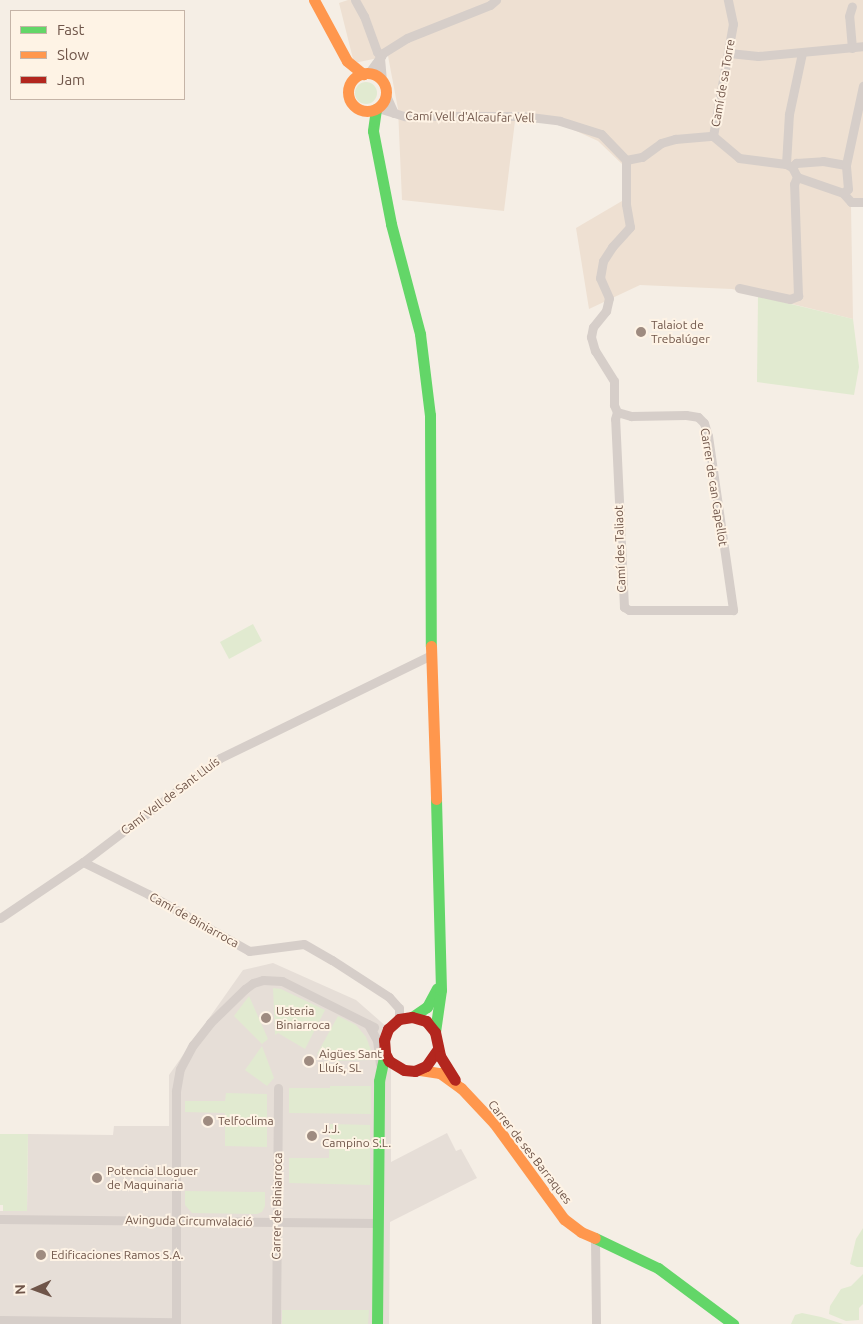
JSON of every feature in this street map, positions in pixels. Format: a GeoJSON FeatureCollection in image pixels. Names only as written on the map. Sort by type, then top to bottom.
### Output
{"type":"FeatureCollection","features":[{"type":"Feature","properties":{"kind":"main road"},"geometry":{"type":"LineString","coordinates":[[314,0],[347,61],[351,82],[349,97],[366,117],[373,131],[391,224],[420,334],[430,415],[431,655],[441,936],[441,979],[435,1032],[443,1062],[460,1088]]}},
{"type":"Feature","properties":{"kind":"main road"},"geometry":{"type":"LineString","coordinates":[[347,61],[365,74],[382,81],[385,94],[377,108],[373,131]]}},
{"type":"Feature","properties":{"kind":"main road"},"geometry":{"type":"LineString","coordinates":[[351,82],[365,74]]}},
{"type":"Feature","properties":{"kind":"main road"},"geometry":{"type":"LineString","coordinates":[[358,109],[367,111],[377,108]]}},
{"type":"Feature","properties":{"kind":"main road"},"geometry":{"type":"LineString","coordinates":[[377,1324],[379,1095],[380,1073],[385,1053],[386,1034],[400,1019],[412,1017],[427,1007],[441,979]]}},
{"type":"Feature","properties":{"kind":"main road"},"geometry":{"type":"LineString","coordinates":[[412,1017],[426,1021],[435,1032]]}},
{"type":"Feature","properties":{"kind":"main road"},"geometry":{"type":"LineString","coordinates":[[420,1070],[432,1062],[438,1049]]}},
{"type":"Feature","properties":{"kind":"main road"},"geometry":{"type":"LineString","coordinates":[[385,1053],[396,1067],[404,1070]]}},
{"type":"Feature","properties":{"kind":"main road"},"geometry":{"type":"LineString","coordinates":[[379,1095],[390,1073],[404,1070],[440,1073],[460,1088]]}},
{"type":"Feature","properties":{"kind":"main road","name":"Carrer de ses Barraques"},"geometry":{"type":"LineString","coordinates":[[460,1088],[494,1123],[564,1219],[581,1232],[648,1262],[733,1324]]}},
{"type":"Feature","properties":{"kind":"street"},"geometry":{"type":"LineString","coordinates":[[355,0],[364,16],[377,52],[381,56],[382,81]]}},
{"type":"Feature","properties":{"kind":"street"},"geometry":{"type":"LineString","coordinates":[[365,74],[381,56],[407,38],[490,5],[496,0]]}},
{"type":"Feature","properties":{"kind":"street","name":"Camí de sa Torre"},"geometry":{"type":"LineString","coordinates":[[713,136],[733,24],[728,0]]}},
{"type":"Feature","properties":{"kind":"street"},"geometry":{"type":"LineString","coordinates":[[852,6],[849,16],[852,48]]}},
{"type":"Feature","properties":{"kind":"street"},"geometry":{"type":"LineString","coordinates":[[729,53],[758,56],[863,47]]}},
{"type":"Feature","properties":{"kind":"street"},"geometry":{"type":"LineString","coordinates":[[802,53],[789,114],[789,166],[797,177],[843,193],[851,202],[863,202]]}},
{"type":"Feature","properties":{"kind":"street"},"geometry":{"type":"LineString","coordinates":[[843,193],[848,189],[846,165],[863,86]]}},
{"type":"Feature","properties":{"kind":"street"},"geometry":{"type":"LineString","coordinates":[[385,94],[396,114]]}},
{"type":"Feature","properties":{"kind":"street","name":"Camí Vell d'Alcaufar Vell"},"geometry":{"type":"LineString","coordinates":[[377,108],[396,114],[522,116],[560,121],[601,134],[626,160]]}},
{"type":"Feature","properties":{"kind":"street"},"geometry":{"type":"LineString","coordinates":[[618,412],[614,405],[614,381],[595,351],[591,337],[593,327],[606,311],[609,298],[600,278],[604,262],[612,247],[630,227],[626,204],[626,160],[642,157],[661,144],[675,139],[713,136],[739,158],[789,166],[796,163],[823,161],[846,165]]}},
{"type":"Feature","properties":{"kind":"street"},"geometry":{"type":"LineString","coordinates":[[739,288],[790,299],[798,296],[794,184],[797,177]]}},
{"type":"Feature","properties":{"kind":"street","name":"Camí des Taliaot"},"geometry":{"type":"LineString","coordinates":[[618,412],[615,419],[624,607],[629,610],[733,610]]}},
{"type":"Feature","properties":{"kind":"street","name":"Carrer de can Capellot"},"geometry":{"type":"LineString","coordinates":[[618,412],[631,416],[686,415],[698,417],[704,423],[733,610]]}},
{"type":"Feature","properties":{"kind":"street","name":"Camí Vell de Sant Lluís"},"geometry":{"type":"LineString","coordinates":[[0,918],[83,862],[220,758],[431,655]]}},
{"type":"Feature","properties":{"kind":"street","name":"Camí de Biniarroca"},"geometry":{"type":"LineString","coordinates":[[83,862],[148,894],[249,951],[304,944],[390,997],[399,1008],[400,1019]]}},
{"type":"Feature","properties":{"kind":"street"},"geometry":{"type":"LineString","coordinates":[[0,1320],[176,1323],[176,1091],[180,1068],[193,1045],[210,1023],[253,983],[274,980],[304,991],[386,1034]]}},
{"type":"Feature","properties":{"kind":"street"},"geometry":{"type":"LineString","coordinates":[[371,1026],[377,1040],[380,1073]]}},
{"type":"Feature","properties":{"kind":"street","name":"Carrer de Biniarroca"},"geometry":{"type":"LineString","coordinates":[[276,1324],[278,1088]]}},
{"type":"Feature","properties":{"kind":"street","name":"Avinguda Circumvalació"},"geometry":{"type":"LineString","coordinates":[[0,1219],[377,1223]]}},
{"type":"Feature","properties":{"kind":"street"},"geometry":{"type":"LineString","coordinates":[[595,1239],[596,1324]]}},
{"type":"Feature","properties":{"kind":"shaded area"},"geometry":{"type":"Polygon","coordinates":[[[348,0],[863,0],[863,206],[851,206],[853,319],[732,289],[640,285],[589,309],[576,228],[622,201],[622,164],[598,141],[561,124],[515,121],[504,211],[402,200],[398,109],[388,56],[354,63],[339,3],[348,0]]]}},
{"type":"Feature","properties":{"kind":"shaded area"},"geometry":{"type":"Polygon","coordinates":[[[273,963],[356,1000],[388,1028],[391,1051],[391,1162],[447,1133],[456,1151],[461,1149],[477,1178],[390,1222],[389,1324],[0,1324],[0,1211],[27,1211],[28,1134],[113,1135],[114,1126],[169,1126],[169,1075],[243,970],[273,963]]]}},
{"type":"Feature","properties":{"kind":"green space"},"geometry":{"type":"Polygon","coordinates":[[[366,82],[374,85],[377,93],[374,101],[366,104],[358,101],[355,93],[358,85],[366,82]]]}},
{"type":"Feature","properties":{"kind":"green space"},"geometry":{"type":"Polygon","coordinates":[[[758,296],[853,319],[859,367],[854,395],[757,382],[758,296]]]}},
{"type":"Feature","properties":{"kind":"green space"},"geometry":{"type":"Polygon","coordinates":[[[253,624],[262,641],[229,659],[220,642],[253,624]]]}},
{"type":"Feature","properties":{"kind":"green space"},"geometry":{"type":"Polygon","coordinates":[[[273,988],[281,989],[325,1010],[305,1049],[278,1033],[275,1035],[273,988]]]}},
{"type":"Feature","properties":{"kind":"green space"},"geometry":{"type":"Polygon","coordinates":[[[249,996],[268,1039],[262,1044],[234,1016],[249,996]]]}},
{"type":"Feature","properties":{"kind":"green space"},"geometry":{"type":"Polygon","coordinates":[[[338,1016],[356,1025],[366,1037],[371,1050],[371,1060],[329,1061],[317,1054],[338,1016]]]}},
{"type":"Feature","properties":{"kind":"green space"},"geometry":{"type":"Polygon","coordinates":[[[262,1046],[274,1078],[267,1086],[245,1070],[262,1046]]]}},
{"type":"Feature","properties":{"kind":"green space"},"geometry":{"type":"Polygon","coordinates":[[[330,1086],[371,1086],[371,1114],[289,1113],[289,1088],[330,1088],[330,1086]]]}},
{"type":"Feature","properties":{"kind":"green space"},"geometry":{"type":"Polygon","coordinates":[[[226,1093],[267,1094],[267,1147],[225,1146],[225,1113],[185,1112],[185,1101],[225,1101],[226,1093]]]}},
{"type":"Feature","properties":{"kind":"green space"},"geometry":{"type":"Polygon","coordinates":[[[330,1124],[370,1125],[370,1185],[289,1183],[289,1158],[329,1158],[330,1124]]]}},
{"type":"Feature","properties":{"kind":"green space"},"geometry":{"type":"Polygon","coordinates":[[[0,1134],[28,1134],[27,1211],[3,1211],[3,1205],[0,1205],[0,1134]]]}},
{"type":"Feature","properties":{"kind":"green space"},"geometry":{"type":"Polygon","coordinates":[[[185,1191],[265,1192],[265,1206],[262,1212],[257,1214],[192,1213],[185,1205],[185,1191]]]}},
{"type":"Feature","properties":{"kind":"green space"},"geometry":{"type":"Polygon","coordinates":[[[863,1228],[863,1267],[857,1267],[850,1264],[856,1239],[863,1228]]]}},
{"type":"Feature","properties":{"kind":"green space"},"geometry":{"type":"Polygon","coordinates":[[[863,1274],[863,1304],[859,1308],[859,1320],[846,1321],[829,1314],[830,1306],[841,1289],[851,1286],[863,1274]]]}},
{"type":"Feature","properties":{"kind":"green space"},"geometry":{"type":"Polygon","coordinates":[[[282,1310],[369,1310],[368,1324],[282,1324],[282,1310]]]}},
{"type":"Feature","properties":{"kind":"green space"},"geometry":{"type":"Polygon","coordinates":[[[802,1313],[843,1324],[791,1324],[795,1315],[802,1313]]]}},
{"type":"Feature","properties":{"kind":"traffic: fast"},"geometry":{"type":"LineString","coordinates":[[376,109],[373,131],[391,224],[420,334],[430,415],[431,646]]}},
{"type":"Feature","properties":{"kind":"traffic: fast"},"geometry":{"type":"LineString","coordinates":[[435,1032],[441,990],[436,799]]}},
{"type":"Feature","properties":{"kind":"traffic: fast"},"geometry":{"type":"LineString","coordinates":[[412,1017],[427,1007],[437,988]]}},
{"type":"Feature","properties":{"kind":"traffic: fast"},"geometry":{"type":"LineString","coordinates":[[377,1324],[379,1081],[385,1053]]}},
{"type":"Feature","properties":{"kind":"traffic: fast"},"geometry":{"type":"LineString","coordinates":[[595,1238],[658,1268],[733,1324]]}},
{"type":"Feature","properties":{"kind":"traffic: slow"},"geometry":{"type":"LineString","coordinates":[[314,0],[347,61],[363,74]]}},
{"type":"Feature","properties":{"kind":"traffic: slow"},"geometry":{"type":"LineString","coordinates":[[367,73],[380,79],[386,92],[380,105],[367,111],[354,105],[348,92],[354,79],[367,73]]}},
{"type":"Feature","properties":{"kind":"traffic: slow"},"geometry":{"type":"LineString","coordinates":[[431,646],[436,799]]}},
{"type":"Feature","properties":{"kind":"traffic: slow"},"geometry":{"type":"LineString","coordinates":[[420,1070],[440,1073],[461,1088],[494,1123],[564,1219],[581,1232],[595,1238]]}},
{"type":"Feature","properties":{"kind":"traffic: jam"},"geometry":{"type":"LineString","coordinates":[[438,1049],[426,1066],[415,1071],[404,1070],[389,1061],[385,1053],[384,1040],[388,1029],[399,1019],[412,1017],[426,1021],[435,1032],[440,1056],[455,1080]]}},
{"type":"Feature","properties":{"kind":"place","name":"Talaiot de Trebalúger"},"geometry":{"type":"Point","coordinates":[641,332]}},
{"type":"Feature","properties":{"kind":"place","name":"Usteria Biniarroca"},"geometry":{"type":"Point","coordinates":[266,1018]}},
{"type":"Feature","properties":{"kind":"place","name":"Aigües Sant Lluís, SL"},"geometry":{"type":"Point","coordinates":[309,1061]}},
{"type":"Feature","properties":{"kind":"place","name":"Telfoclima"},"geometry":{"type":"Point","coordinates":[208,1121]}},
{"type":"Feature","properties":{"kind":"place","name":"J.J. Campino S.L."},"geometry":{"type":"Point","coordinates":[312,1136]}},
{"type":"Feature","properties":{"kind":"place","name":"Potencia Lloguer de Maquinaria"},"geometry":{"type":"Point","coordinates":[97,1178]}},
{"type":"Feature","properties":{"kind":"place","name":"Edificaciones Ramos S.A."},"geometry":{"type":"Point","coordinates":[41,1255]}}]}
